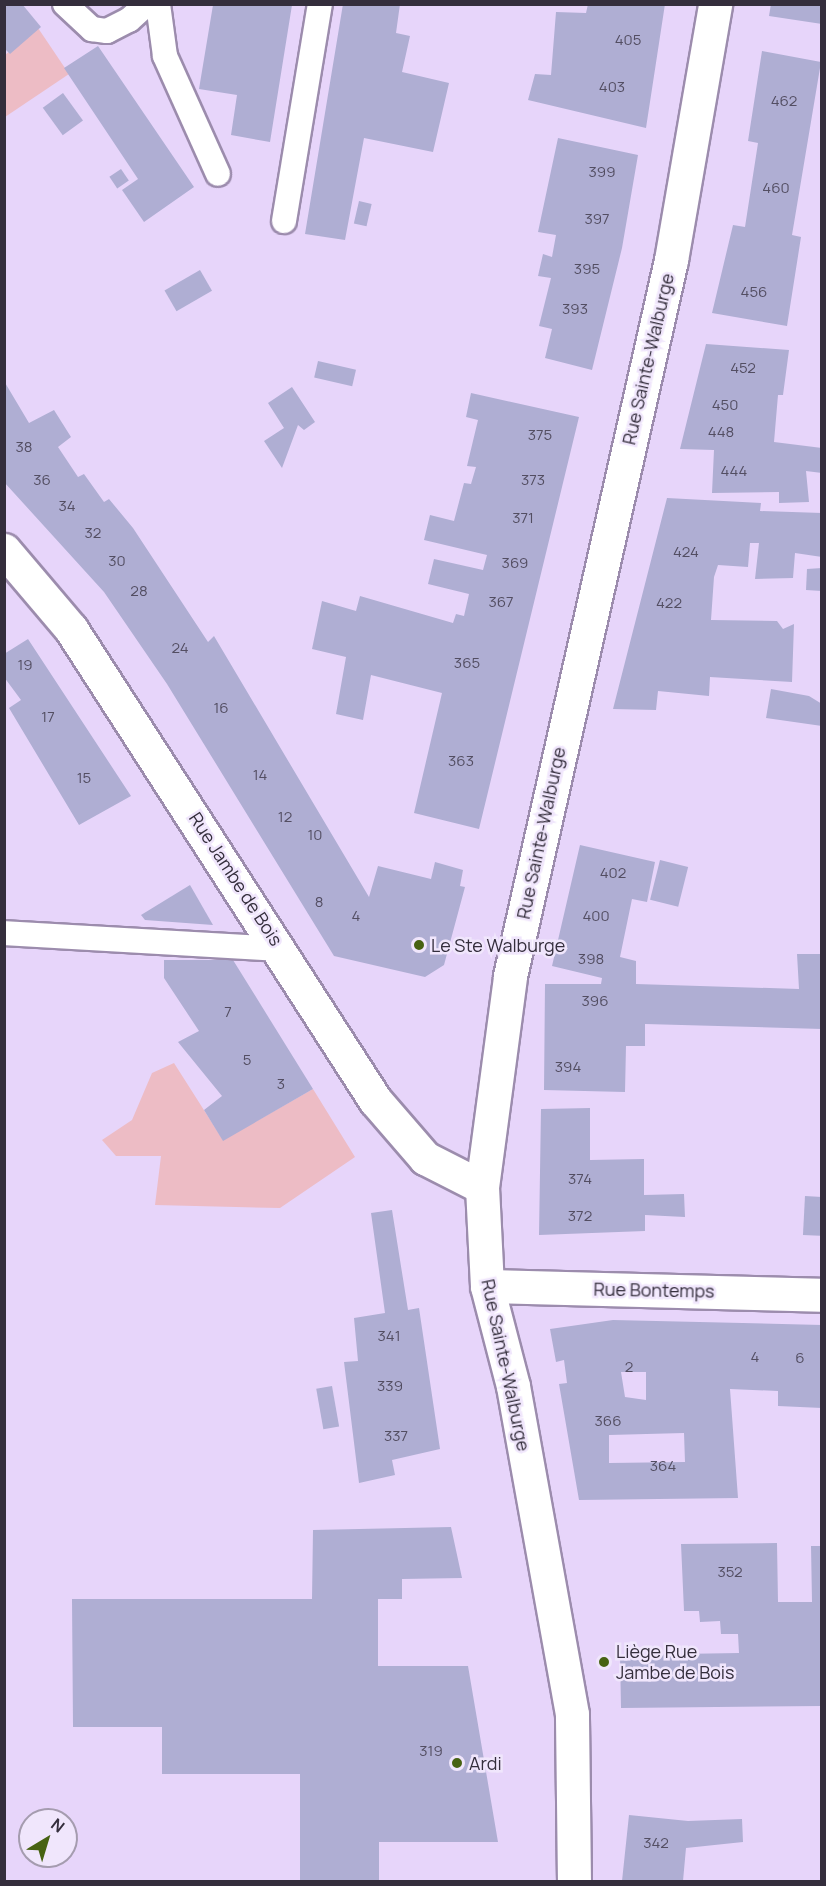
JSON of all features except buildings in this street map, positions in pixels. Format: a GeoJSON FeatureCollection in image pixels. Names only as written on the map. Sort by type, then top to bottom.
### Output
{"type":"FeatureCollection","features":[{"type":"Feature","properties":{"kind":"main road","name":"Rue Sainte-Walburge"},"geometry":{"type":"LineString","coordinates":[[574,1881],[572,1714],[513,1386],[487,1286],[482,1187],[510,976],[671,260],[715,4]]}},
{"type":"Feature","properties":{"kind":"main road","name":"Rue Jambe de Bois"},"geometry":{"type":"LineString","coordinates":[[4,550],[71,629],[282,949],[375,1100],[425,1158],[482,1187]]}},
{"type":"Feature","properties":{"kind":"main road","name":"Rue Bontemps"},"geometry":{"type":"LineString","coordinates":[[487,1286],[822,1295]]}},
{"type":"Feature","properties":{"kind":"lane"},"geometry":{"type":"LineString","coordinates":[[65,4],[92,29],[107,30],[129,20],[147,4]]}},
{"type":"Feature","properties":{"kind":"lane"},"geometry":{"type":"LineString","coordinates":[[158,4],[165,56],[218,174]]}},
{"type":"Feature","properties":{"kind":"lane"},"geometry":{"type":"LineString","coordinates":[[284,221],[320,4]]}},
{"type":"Feature","properties":{"kind":"lane"},"geometry":{"type":"LineString","coordinates":[[4,933],[282,949]]}},
{"type":"Feature","properties":{"kind":"shaded area"},"geometry":{"type":"Polygon","coordinates":[[[38,28],[69,74],[5,117],[5,55],[38,28]]]}},
{"type":"Feature","properties":{"kind":"shaded area"},"geometry":{"type":"Polygon","coordinates":[[[174,1063],[223,1140],[313,1089],[355,1157],[280,1208],[155,1205],[161,1156],[116,1156],[102,1140],[132,1120],[152,1073],[174,1063]]]}},
{"type":"Feature","properties":{"kind":"place","name":"Le Ste Walburge"},"geometry":{"type":"Point","coordinates":[419,945]}},
{"type":"Feature","properties":{"kind":"place","name":"Liège Rue Jambe de Bois"},"geometry":{"type":"Point","coordinates":[604,1662]}},
{"type":"Feature","properties":{"kind":"place","name":"Ardi"},"geometry":{"type":"Point","coordinates":[457,1763]}}]}
